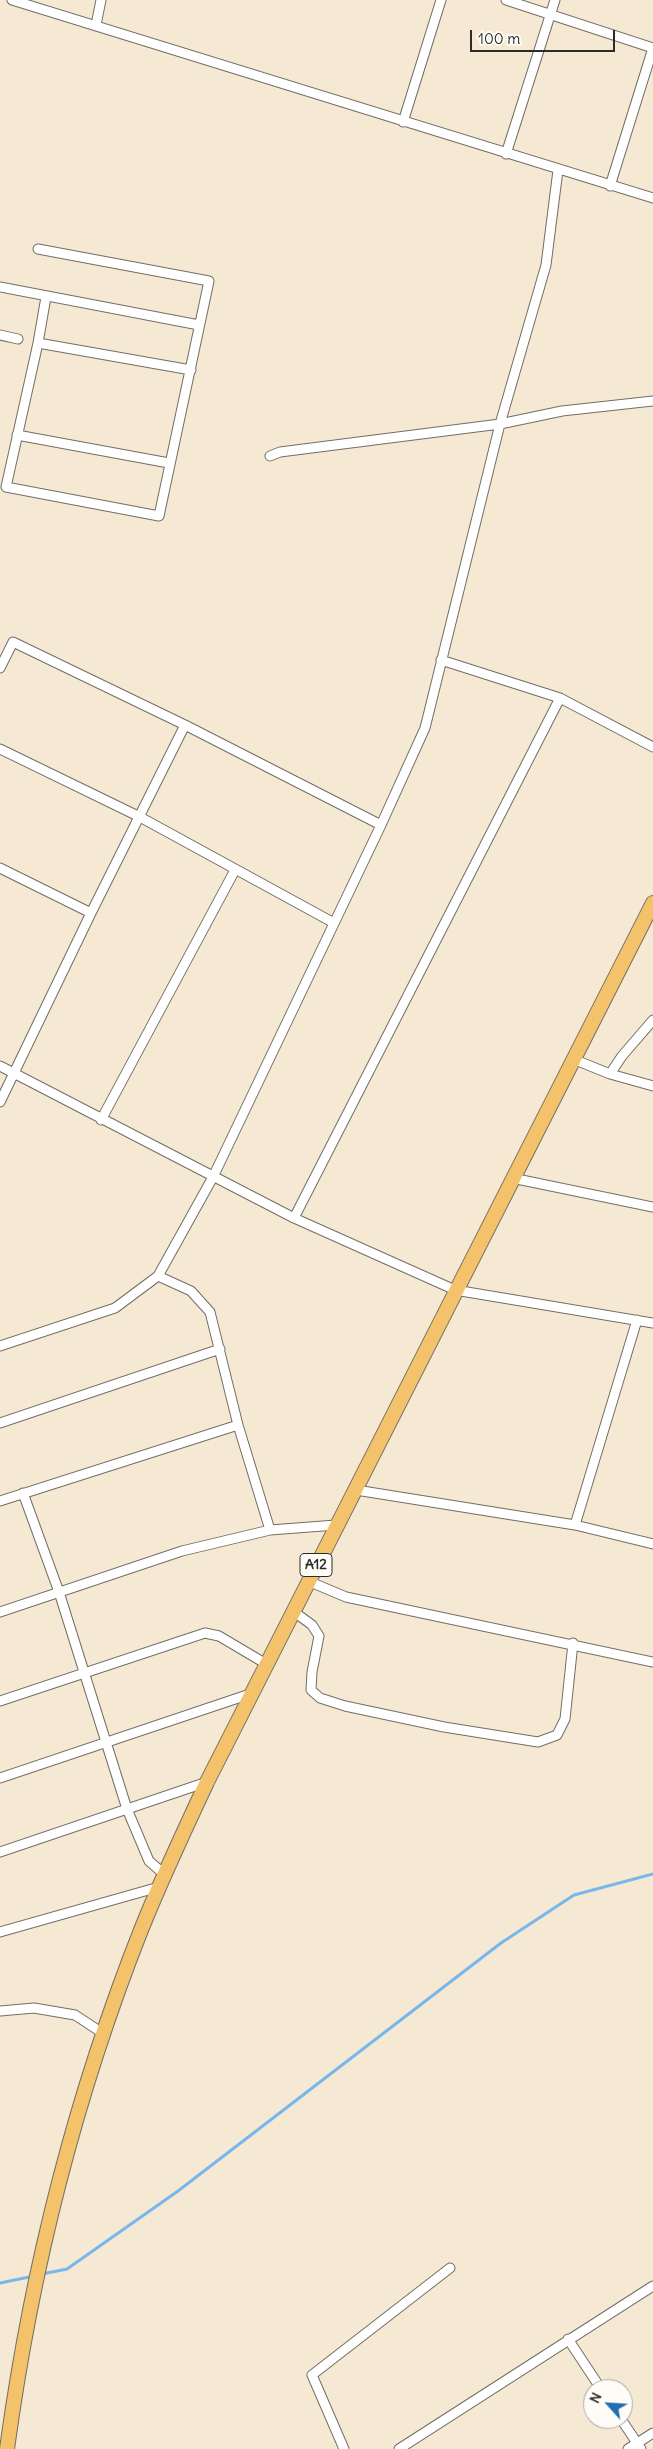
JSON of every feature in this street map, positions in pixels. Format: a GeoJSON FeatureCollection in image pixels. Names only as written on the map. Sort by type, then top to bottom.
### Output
{"type":"FeatureCollection","features":[{"type":"Feature","properties":{"kind":"main road","name":"A12"},"geometry":{"type":"LineString","coordinates":[[8,2449],[30,2307],[42,2252],[82,2104],[104,2034],[162,1881],[207,1782],[268,1664],[336,1525],[356,1490],[455,1290],[653,903]]}},
{"type":"Feature","properties":{"kind":"street"},"geometry":{"type":"LineString","coordinates":[[12,0],[653,198]]}},
{"type":"Feature","properties":{"kind":"street"},"geometry":{"type":"LineString","coordinates":[[96,25],[101,0]]}},
{"type":"Feature","properties":{"kind":"street"},"geometry":{"type":"LineString","coordinates":[[403,122],[441,0]]}},
{"type":"Feature","properties":{"kind":"street"},"geometry":{"type":"LineString","coordinates":[[506,0],[550,16],[653,48],[610,186]]}},
{"type":"Feature","properties":{"kind":"street"},"geometry":{"type":"LineString","coordinates":[[506,154],[555,0]]}},
{"type":"Feature","properties":{"kind":"street"},"geometry":{"type":"LineString","coordinates":[[0,1346],[115,1308],[158,1276],[213,1177],[381,825],[425,728],[500,424],[546,265],[558,170]]}},
{"type":"Feature","properties":{"kind":"street"},"geometry":{"type":"LineString","coordinates":[[38,249],[209,281],[159,516],[6,487],[38,343],[46,297]]}},
{"type":"Feature","properties":{"kind":"street"},"geometry":{"type":"LineString","coordinates":[[0,288],[199,325]]}},
{"type":"Feature","properties":{"kind":"street"},"geometry":{"type":"LineString","coordinates":[[0,335],[18,339]]}},
{"type":"Feature","properties":{"kind":"street"},"geometry":{"type":"LineString","coordinates":[[38,343],[190,370]]}},
{"type":"Feature","properties":{"kind":"street"},"geometry":{"type":"LineString","coordinates":[[270,456],[280,452],[500,424],[562,411],[653,401]]}},
{"type":"Feature","properties":{"kind":"street"},"geometry":{"type":"LineString","coordinates":[[17,435],[169,463]]}},
{"type":"Feature","properties":{"kind":"street"},"geometry":{"type":"LineString","coordinates":[[0,668],[14,642],[185,725],[381,825]]}},
{"type":"Feature","properties":{"kind":"street"},"geometry":{"type":"LineString","coordinates":[[441,660],[560,698],[653,747]]}},
{"type":"Feature","properties":{"kind":"street"},"geometry":{"type":"LineString","coordinates":[[294,1218],[560,698]]}},
{"type":"Feature","properties":{"kind":"street"},"geometry":{"type":"LineString","coordinates":[[0,1102],[91,913],[185,725]]}},
{"type":"Feature","properties":{"kind":"street"},"geometry":{"type":"LineString","coordinates":[[0,749],[140,817],[334,922]]}},
{"type":"Feature","properties":{"kind":"street"},"geometry":{"type":"LineString","coordinates":[[0,868],[91,913]]}},
{"type":"Feature","properties":{"kind":"street"},"geometry":{"type":"LineString","coordinates":[[102,1120],[235,870]]}},
{"type":"Feature","properties":{"kind":"street"},"geometry":{"type":"LineString","coordinates":[[610,1074],[622,1056],[653,1020]]}},
{"type":"Feature","properties":{"kind":"street"},"geometry":{"type":"LineString","coordinates":[[573,1059],[610,1074],[653,1086]]}},
{"type":"Feature","properties":{"kind":"street"},"geometry":{"type":"LineString","coordinates":[[0,1066],[294,1218],[455,1290],[653,1323]]}},
{"type":"Feature","properties":{"kind":"street"},"geometry":{"type":"LineString","coordinates":[[512,1178],[653,1207]]}},
{"type":"Feature","properties":{"kind":"street"},"geometry":{"type":"LineString","coordinates":[[158,1276],[191,1291],[210,1312],[238,1424],[270,1530]]}},
{"type":"Feature","properties":{"kind":"street"},"geometry":{"type":"LineString","coordinates":[[575,1525],[637,1320]]}},
{"type":"Feature","properties":{"kind":"street"},"geometry":{"type":"LineString","coordinates":[[0,1423],[220,1349]]}},
{"type":"Feature","properties":{"kind":"street"},"geometry":{"type":"LineString","coordinates":[[0,1501],[238,1424]]}},
{"type":"Feature","properties":{"kind":"street"},"geometry":{"type":"LineString","coordinates":[[356,1490],[575,1525],[653,1544]]}},
{"type":"Feature","properties":{"kind":"street"},"geometry":{"type":"LineString","coordinates":[[0,1932],[162,1881],[148,1861],[127,1809],[108,1742],[59,1592],[23,1493]]}},
{"type":"Feature","properties":{"kind":"street"},"geometry":{"type":"LineString","coordinates":[[0,1612],[182,1551],[270,1530],[336,1525]]}},
{"type":"Feature","properties":{"kind":"street"},"geometry":{"type":"LineString","coordinates":[[308,1581],[346,1597],[573,1643],[653,1662]]}},
{"type":"Feature","properties":{"kind":"street"},"geometry":{"type":"LineString","coordinates":[[294,1611],[312,1625],[320,1636],[312,1672],[311,1690],[320,1698],[345,1706],[435,1725],[538,1742],[557,1735],[565,1719],[573,1643]]}},
{"type":"Feature","properties":{"kind":"street"},"geometry":{"type":"LineString","coordinates":[[0,1701],[205,1633],[219,1636],[268,1664]]}},
{"type":"Feature","properties":{"kind":"street"},"geometry":{"type":"LineString","coordinates":[[0,1778],[253,1693]]}},
{"type":"Feature","properties":{"kind":"street"},"geometry":{"type":"LineString","coordinates":[[0,1852],[207,1782]]}},
{"type":"Feature","properties":{"kind":"street"},"geometry":{"type":"LineString","coordinates":[[0,2011],[34,2008],[75,2015],[104,2034]]}},
{"type":"Feature","properties":{"kind":"street"},"geometry":{"type":"LineString","coordinates":[[344,2449],[312,2375],[450,2268]]}},
{"type":"Feature","properties":{"kind":"street"},"geometry":{"type":"LineString","coordinates":[[399,2449],[653,2286]]}},
{"type":"Feature","properties":{"kind":"street"},"geometry":{"type":"LineString","coordinates":[[568,2339],[594,2379]]}},
{"type":"Feature","properties":{"kind":"street"},"geometry":{"type":"LineString","coordinates":[[628,2429],[639,2446]]}},
{"type":"Feature","properties":{"kind":"street"},"geometry":{"type":"LineString","coordinates":[[628,2449],[639,2446],[653,2433]]}},
{"type":"Feature","properties":{"kind":"waterway"},"geometry":{"type":"LineString","coordinates":[[42,2274],[67,2269],[178,2191],[501,1943],[574,1895],[653,1874]]}},
{"type":"Feature","properties":{"kind":"waterway"},"geometry":{"type":"LineString","coordinates":[[0,2283],[34,2276]]}}]}
